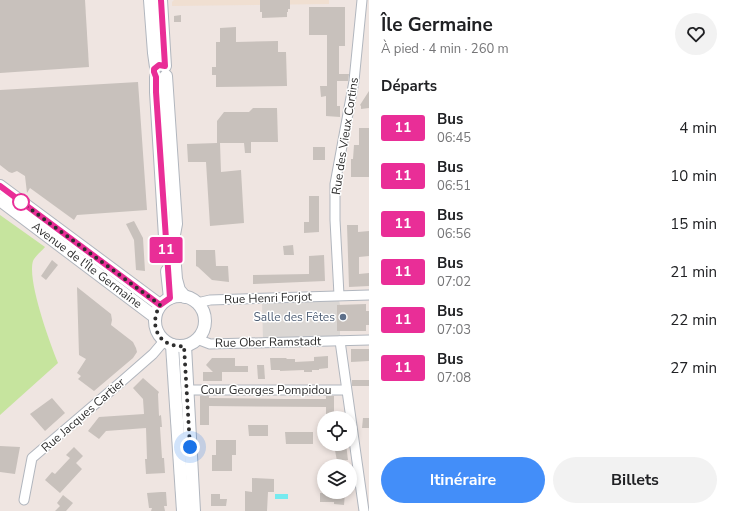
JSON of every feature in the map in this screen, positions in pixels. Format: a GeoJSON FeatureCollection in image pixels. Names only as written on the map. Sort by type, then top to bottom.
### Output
{"type":"FeatureCollection","features":[{"type":"Feature","properties":{"kind":"street"},"geometry":{"type":"LineString","coordinates":[[150,0],[154,53],[161,71],[156,92],[165,302]]}},
{"type":"Feature","properties":{"kind":"street"},"geometry":{"type":"LineString","coordinates":[[162,0],[161,71],[176,224],[173,240],[176,279],[179,290],[185,297]]}},
{"type":"Feature","properties":{"kind":"street","name":"Rue des Vieux Cortins"},"geometry":{"type":"LineString","coordinates":[[339,296],[335,220],[335,184],[354,80],[362,0]]}},
{"type":"Feature","properties":{"kind":"street","name":"Avenue de l'Île Germaine"},"geometry":{"type":"LineString","coordinates":[[0,186],[165,302]]}},
{"type":"Feature","properties":{"kind":"street","name":"Avenue de l'Île Germaine"},"geometry":{"type":"LineString","coordinates":[[0,200],[155,317]]}},
{"type":"Feature","properties":{"kind":"street","name":"Rue Henri Forjot"},"geometry":{"type":"LineString","coordinates":[[197,303],[210,300],[369,295]]}},
{"type":"Feature","properties":{"kind":"street"},"geometry":{"type":"LineString","coordinates":[[174,344],[197,340],[202,333],[204,325],[202,310],[197,303],[185,297],[178,296],[165,302],[155,317],[156,330],[174,344],[186,390],[194,511]]}},
{"type":"Feature","properties":{"kind":"street","name":"Rue Ober Ramstadt"},"geometry":{"type":"LineString","coordinates":[[197,340],[210,344],[369,340]]}},
{"type":"Feature","properties":{"kind":"street"},"geometry":{"type":"LineString","coordinates":[[340,341],[364,511]]}},
{"type":"Feature","properties":{"kind":"street"},"geometry":{"type":"LineString","coordinates":[[174,344],[183,511]]}},
{"type":"Feature","properties":{"kind":"street","name":"Rue Jacques Cartier"},"geometry":{"type":"LineString","coordinates":[[24,500],[32,458],[153,354],[174,344]]}},
{"type":"Feature","properties":{"kind":"street","name":"Cour Georges Pompidou"},"geometry":{"type":"LineString","coordinates":[[186,390],[346,390]]}},
{"type":"Feature","properties":{"kind":"shaded area"},"geometry":{"type":"Polygon","coordinates":[[[174,0],[329,0],[329,4],[172,6],[172,2],[174,0]]]}},
{"type":"Feature","properties":{"kind":"shaded area"},"geometry":{"type":"Polygon","coordinates":[[[339,300],[340,305],[337,305],[337,331],[340,331],[340,337],[263,340],[262,302],[339,300]]]}},
{"type":"Feature","properties":{"kind":"green space"},"geometry":{"type":"Polygon","coordinates":[[[0,215],[45,247],[33,261],[33,283],[40,312],[58,363],[0,415],[0,215]]]}},
{"type":"Feature","properties":{"kind":"water"},"geometry":{"type":"Polygon","coordinates":[[[275,494],[288,494],[288,499],[275,499],[275,494]]]}},
{"type":"Feature","properties":{"kind":"building"},"geometry":{"type":"Polygon","coordinates":[[[0,0],[85,0],[89,67],[0,73],[0,0]]]}},
{"type":"Feature","properties":{"kind":"building"},"geometry":{"type":"Polygon","coordinates":[[[260,0],[290,0],[290,9],[288,9],[287,17],[262,18],[262,12],[260,12],[260,0]]]}},
{"type":"Feature","properties":{"kind":"building"},"geometry":{"type":"Polygon","coordinates":[[[309,7],[345,7],[345,46],[339,46],[339,74],[349,74],[348,81],[337,81],[337,106],[340,106],[340,117],[326,116],[326,96],[321,97],[320,86],[327,86],[327,35],[309,35],[309,7]]]}},
{"type":"Feature","properties":{"kind":"building"},"geometry":{"type":"Polygon","coordinates":[[[181,15],[181,22],[174,22],[174,16],[181,15]]]}},
{"type":"Feature","properties":{"kind":"building"},"geometry":{"type":"Polygon","coordinates":[[[236,27],[236,42],[278,41],[278,52],[286,52],[287,86],[216,87],[216,75],[212,75],[212,67],[216,67],[216,42],[220,42],[220,28],[236,27]]]}},
{"type":"Feature","properties":{"kind":"building"},"geometry":{"type":"Polygon","coordinates":[[[138,82],[147,210],[77,215],[74,220],[30,188],[27,193],[25,176],[17,171],[12,173],[9,172],[0,165],[0,90],[138,82]]]}},
{"type":"Feature","properties":{"kind":"building"},"geometry":{"type":"Polygon","coordinates":[[[369,91],[369,108],[361,109],[360,105],[369,91]]]}},
{"type":"Feature","properties":{"kind":"building"},"geometry":{"type":"Polygon","coordinates":[[[253,108],[277,108],[278,142],[251,142],[251,153],[245,153],[244,143],[220,143],[221,172],[241,170],[244,223],[210,226],[206,162],[188,162],[187,144],[217,143],[217,121],[224,112],[249,112],[253,108]]]}},
{"type":"Feature","properties":{"kind":"building"},"geometry":{"type":"Polygon","coordinates":[[[359,128],[369,128],[369,177],[351,177],[351,159],[353,159],[354,145],[359,145],[359,128]]]}},
{"type":"Feature","properties":{"kind":"building"},"geometry":{"type":"Polygon","coordinates":[[[313,147],[325,147],[325,160],[313,160],[313,147]]]}},
{"type":"Feature","properties":{"kind":"building"},"geometry":{"type":"Polygon","coordinates":[[[309,196],[319,196],[319,232],[304,233],[304,222],[309,222],[309,196]]]}},
{"type":"Feature","properties":{"kind":"building"},"geometry":{"type":"Polygon","coordinates":[[[134,221],[143,238],[145,271],[136,270],[134,240],[126,224],[134,221]]]}},
{"type":"Feature","properties":{"kind":"building"},"geometry":{"type":"Polygon","coordinates":[[[347,225],[358,225],[358,232],[369,231],[369,256],[359,257],[359,274],[369,273],[369,286],[349,287],[347,225]]]}},
{"type":"Feature","properties":{"kind":"building"},"geometry":{"type":"Polygon","coordinates":[[[293,245],[294,255],[284,255],[283,246],[293,245]]]}},
{"type":"Feature","properties":{"kind":"building"},"geometry":{"type":"Polygon","coordinates":[[[196,250],[215,250],[216,266],[228,266],[229,282],[212,280],[196,266],[196,250]]]}},
{"type":"Feature","properties":{"kind":"building"},"geometry":{"type":"Polygon","coordinates":[[[324,255],[325,281],[253,284],[253,275],[309,274],[309,256],[324,255]]]}},
{"type":"Feature","properties":{"kind":"building"},"geometry":{"type":"Polygon","coordinates":[[[52,260],[58,265],[46,280],[41,276],[52,260]]]}},
{"type":"Feature","properties":{"kind":"building"},"geometry":{"type":"Polygon","coordinates":[[[77,287],[111,314],[111,325],[133,342],[137,352],[133,358],[94,391],[78,379],[81,376],[77,373],[86,359],[79,355],[77,287]]]}},
{"type":"Feature","properties":{"kind":"building"},"geometry":{"type":"Polygon","coordinates":[[[366,304],[366,311],[369,311],[369,325],[366,325],[366,331],[337,331],[337,305],[366,304]]]}},
{"type":"Feature","properties":{"kind":"building"},"geometry":{"type":"Polygon","coordinates":[[[351,349],[369,349],[369,361],[351,362],[351,349]]]}},
{"type":"Feature","properties":{"kind":"building"},"geometry":{"type":"Polygon","coordinates":[[[328,356],[328,368],[312,370],[312,372],[304,372],[304,370],[271,370],[270,358],[295,359],[295,362],[314,361],[314,357],[328,356]]]}},
{"type":"Feature","properties":{"kind":"building"},"geometry":{"type":"Polygon","coordinates":[[[212,358],[235,358],[235,366],[248,366],[248,372],[222,372],[222,381],[203,381],[203,372],[213,372],[206,365],[212,358]]]}},
{"type":"Feature","properties":{"kind":"building"},"geometry":{"type":"Polygon","coordinates":[[[257,365],[264,365],[265,379],[258,379],[257,365]]]}},
{"type":"Feature","properties":{"kind":"building"},"geometry":{"type":"Polygon","coordinates":[[[143,378],[159,392],[159,416],[161,415],[162,427],[160,427],[162,458],[164,458],[165,473],[146,474],[146,428],[106,431],[99,439],[88,431],[99,417],[144,414],[143,399],[133,388],[143,378]]]}},
{"type":"Feature","properties":{"kind":"building"},"geometry":{"type":"Polygon","coordinates":[[[352,380],[369,380],[369,386],[352,386],[352,380]]]}},
{"type":"Feature","properties":{"kind":"building"},"geometry":{"type":"Polygon","coordinates":[[[200,396],[209,396],[209,398],[326,399],[326,396],[334,396],[334,411],[326,411],[326,407],[209,406],[209,425],[200,425],[200,396]]]}},
{"type":"Feature","properties":{"kind":"building"},"geometry":{"type":"Polygon","coordinates":[[[52,398],[65,413],[45,431],[30,414],[52,398]]]}},
{"type":"Feature","properties":{"kind":"building"},"geometry":{"type":"Polygon","coordinates":[[[363,418],[369,418],[369,428],[362,428],[363,418]]]}},
{"type":"Feature","properties":{"kind":"building"},"geometry":{"type":"Polygon","coordinates":[[[248,425],[268,425],[268,436],[249,436],[248,425]]]}},
{"type":"Feature","properties":{"kind":"building"},"geometry":{"type":"Polygon","coordinates":[[[285,432],[313,432],[313,444],[286,444],[285,432]]]}},
{"type":"Feature","properties":{"kind":"building"},"geometry":{"type":"Polygon","coordinates":[[[216,440],[236,440],[236,455],[232,455],[232,471],[212,471],[212,455],[216,455],[216,440]]]}},
{"type":"Feature","properties":{"kind":"building"},"geometry":{"type":"Polygon","coordinates":[[[0,446],[20,447],[15,474],[0,472],[0,446]]]}},
{"type":"Feature","properties":{"kind":"building"},"geometry":{"type":"Polygon","coordinates":[[[74,447],[83,456],[76,463],[82,469],[60,493],[45,480],[52,472],[55,474],[70,458],[66,455],[74,447]]]}},
{"type":"Feature","properties":{"kind":"building"},"geometry":{"type":"Polygon","coordinates":[[[335,451],[347,451],[348,459],[337,459],[335,451]]]}},
{"type":"Feature","properties":{"kind":"building"},"geometry":{"type":"Polygon","coordinates":[[[252,478],[274,479],[274,492],[268,492],[267,511],[245,511],[245,491],[252,492],[252,478]]]}},
{"type":"Feature","properties":{"kind":"building"},"geometry":{"type":"Polygon","coordinates":[[[166,492],[167,506],[164,506],[165,511],[151,511],[152,508],[149,508],[147,493],[166,492]]]}},
{"type":"Feature","properties":{"kind":"building"},"geometry":{"type":"Polygon","coordinates":[[[211,494],[220,494],[220,499],[227,499],[226,506],[211,506],[211,494]]]}},
{"type":"Feature","properties":{"kind":"building"},"geometry":{"type":"Polygon","coordinates":[[[63,495],[73,503],[66,511],[55,511],[60,506],[57,503],[63,495]]]}},
{"type":"Feature","properties":{"kind":"building"},"geometry":{"type":"Polygon","coordinates":[[[320,499],[344,499],[344,505],[334,504],[334,502],[320,502],[320,499]]]}},
{"type":"Feature","properties":{"kind":"bus line","name":"11"},"geometry":{"type":"LineString","coordinates":[[0,186],[160,305],[170,298],[166,261],[156,77],[154,72],[156,66],[165,66],[161,0]]}},
{"type":"Feature","properties":{"kind":"place","name":"Salle des Fêtes"},"geometry":{"type":"Point","coordinates":[343,317]}},
{"type":"Feature","properties":{"kind":"route"},"geometry":{"type":"LineString","coordinates":[[21,202],[160,305],[155,317],[156,330],[159,336],[168,344],[184,346],[190,447]]}}]}
